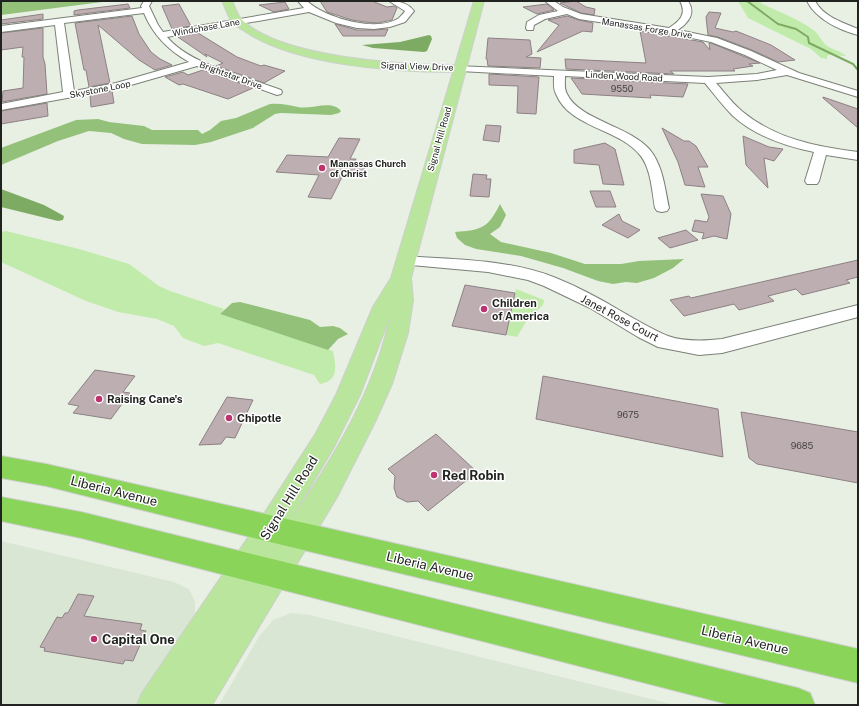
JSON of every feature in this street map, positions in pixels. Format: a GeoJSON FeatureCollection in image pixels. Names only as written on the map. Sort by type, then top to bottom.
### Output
{"type":"FeatureCollection","features":[{"type":"Feature","properties":{"kind":"highway","name":"Liberia Avenue"},"geometry":{"type":"LineString","coordinates":[[1,467],[46,475],[858,666]]}},
{"type":"Feature","properties":{"kind":"highway"},"geometry":{"type":"LineString","coordinates":[[1,509],[80,525],[798,705]]}},
{"type":"Feature","properties":{"kind":"main road","name":"Signal View Drive"},"geometry":{"type":"LineString","coordinates":[[227,1],[229,10],[244,18],[251,31],[300,51],[333,58],[406,67],[437,69],[460,68]]}},
{"type":"Feature","properties":{"kind":"main road","name":"Signal Hill Road"},"geometry":{"type":"LineString","coordinates":[[154,705],[259,570],[284,532],[346,456],[380,384],[393,346],[402,308],[404,269],[479,1]]}},
{"type":"Feature","properties":{"kind":"main road","name":"Signal Hill Road"},"geometry":{"type":"LineString","coordinates":[[192,705],[259,570]]}},
{"type":"Feature","properties":{"kind":"street"},"geometry":{"type":"LineString","coordinates":[[302,1],[310,9],[332,20],[347,24],[376,26],[398,22],[409,13],[405,6],[393,1]]}},
{"type":"Feature","properties":{"kind":"street","name":"Manassas Forge Drive"},"geometry":{"type":"LineString","coordinates":[[549,1],[555,7],[566,12],[596,20],[672,30],[714,40],[733,47],[786,72],[813,82],[858,94]]}},
{"type":"Feature","properties":{"kind":"street"},"geometry":{"type":"LineString","coordinates":[[672,30],[679,26],[688,16],[688,7],[684,1]]}},
{"type":"Feature","properties":{"kind":"street"},"geometry":{"type":"LineString","coordinates":[[811,1],[815,8],[822,14],[858,32]]}},
{"type":"Feature","properties":{"kind":"street"},"geometry":{"type":"LineString","coordinates":[[1,29],[147,6]]}},
{"type":"Feature","properties":{"kind":"street","name":"Brightstar Drive"},"geometry":{"type":"LineString","coordinates":[[147,6],[160,35],[174,48],[197,63],[277,92]]}},
{"type":"Feature","properties":{"kind":"street","name":"Windchase Lane"},"geometry":{"type":"LineString","coordinates":[[160,35],[244,18],[310,9]]}},
{"type":"Feature","properties":{"kind":"street"},"geometry":{"type":"LineString","coordinates":[[530,28],[530,24],[536,20],[566,12]]}},
{"type":"Feature","properties":{"kind":"street"},"geometry":{"type":"LineString","coordinates":[[59,21],[70,95]]}},
{"type":"Feature","properties":{"kind":"street","name":"Skystone Loop"},"geometry":{"type":"LineString","coordinates":[[1,107],[117,86],[197,63]]}},
{"type":"Feature","properties":{"kind":"street","name":"Linden Wood Road"},"geometry":{"type":"LineString","coordinates":[[460,68],[708,80],[757,77],[786,72]]}},
{"type":"Feature","properties":{"kind":"street"},"geometry":{"type":"LineString","coordinates":[[559,73],[561,92],[569,105],[581,115],[627,138],[645,152],[654,173],[662,208]]}},
{"type":"Feature","properties":{"kind":"street"},"geometry":{"type":"LineString","coordinates":[[708,80],[738,114],[748,121],[785,140],[821,150],[858,156]]}},
{"type":"Feature","properties":{"kind":"street"},"geometry":{"type":"LineString","coordinates":[[812,181],[821,150]]}},
{"type":"Feature","properties":{"kind":"street","name":"Janet Rose Court"},"geometry":{"type":"LineString","coordinates":[[404,269],[488,268],[532,276],[550,282],[596,304],[644,332],[665,342],[699,348],[722,346],[858,311]]}},
{"type":"Feature","properties":{"kind":"shaded area"},"geometry":{"type":"Polygon","coordinates":[[[1,1],[110,1],[1,15],[1,1]]]}},
{"type":"Feature","properties":{"kind":"shaded area"},"geometry":{"type":"Polygon","coordinates":[[[738,1],[761,1],[761,3],[806,25],[816,33],[826,45],[846,56],[829,55],[827,56],[827,59],[821,58],[811,49],[748,18],[738,1]]]}},
{"type":"Feature","properties":{"kind":"shaded area"},"geometry":{"type":"Polygon","coordinates":[[[429,35],[432,39],[427,51],[424,52],[373,48],[362,45],[400,42],[429,35]]]}},
{"type":"Feature","properties":{"kind":"shaded area"},"geometry":{"type":"Polygon","coordinates":[[[270,104],[281,104],[303,108],[327,105],[341,111],[331,115],[275,114],[253,128],[211,142],[195,145],[142,144],[124,139],[111,133],[89,131],[58,141],[1,165],[1,148],[76,120],[98,119],[109,122],[144,126],[152,130],[198,130],[202,134],[210,130],[221,121],[236,118],[270,104]]]}},
{"type":"Feature","properties":{"kind":"shaded area"},"geometry":{"type":"Polygon","coordinates":[[[1,189],[44,205],[64,216],[63,220],[58,221],[1,207],[1,189]]]}},
{"type":"Feature","properties":{"kind":"shaded area"},"geometry":{"type":"Polygon","coordinates":[[[500,204],[506,215],[500,227],[490,234],[501,242],[551,253],[585,264],[621,264],[639,261],[684,259],[673,268],[654,278],[637,283],[626,282],[613,284],[598,281],[563,268],[521,256],[476,249],[465,245],[457,238],[455,232],[478,229],[488,223],[500,204]]]}},
{"type":"Feature","properties":{"kind":"shaded area"},"geometry":{"type":"Polygon","coordinates":[[[6,231],[79,249],[129,264],[159,286],[224,309],[220,314],[333,351],[335,372],[330,380],[320,384],[314,375],[218,343],[204,346],[183,338],[174,326],[157,319],[118,312],[86,301],[1,262],[1,232],[6,231]]]}},
{"type":"Feature","properties":{"kind":"shaded area"},"geometry":{"type":"Polygon","coordinates":[[[516,289],[544,300],[543,305],[527,320],[517,337],[506,335],[516,289]]]}},
{"type":"Feature","properties":{"kind":"shaded area"},"geometry":{"type":"Polygon","coordinates":[[[240,302],[310,320],[320,327],[333,326],[340,328],[348,334],[338,339],[328,350],[220,314],[232,303],[240,302]]]}},
{"type":"Feature","properties":{"kind":"shaded area"},"geometry":{"type":"Polygon","coordinates":[[[1,541],[174,582],[189,589],[195,601],[195,617],[139,705],[1,705],[1,541]]]}},
{"type":"Feature","properties":{"kind":"shaded area"},"geometry":{"type":"Polygon","coordinates":[[[291,613],[310,615],[675,705],[219,705],[260,635],[273,620],[291,613]]]}},
{"type":"Feature","properties":{"kind":"building"},"geometry":{"type":"Polygon","coordinates":[[[320,1],[372,1],[387,7],[394,6],[397,8],[392,20],[378,23],[365,22],[352,20],[327,12],[320,1]]]}},
{"type":"Feature","properties":{"kind":"building"},"geometry":{"type":"Polygon","coordinates":[[[576,1],[586,7],[595,9],[594,15],[581,13],[560,3],[576,1]]]}},
{"type":"Feature","properties":{"kind":"building"},"geometry":{"type":"Polygon","coordinates":[[[285,2],[289,9],[274,12],[259,5],[285,2]]]}},
{"type":"Feature","properties":{"kind":"building"},"geometry":{"type":"Polygon","coordinates":[[[128,4],[130,8],[74,15],[74,11],[78,10],[128,4]]]}},
{"type":"Feature","properties":{"kind":"building"},"geometry":{"type":"Polygon","coordinates":[[[179,4],[191,26],[172,29],[162,6],[179,4]]]}},
{"type":"Feature","properties":{"kind":"building"},"geometry":{"type":"Polygon","coordinates":[[[547,4],[554,10],[537,14],[523,7],[547,4]]]}},
{"type":"Feature","properties":{"kind":"building"},"geometry":{"type":"Polygon","coordinates":[[[709,12],[721,13],[715,28],[733,32],[736,31],[771,45],[795,60],[778,62],[752,50],[718,37],[708,35],[706,17],[709,12]]]}},
{"type":"Feature","properties":{"kind":"building"},"geometry":{"type":"Polygon","coordinates":[[[43,14],[43,19],[1,24],[1,20],[43,14]]]}},
{"type":"Feature","properties":{"kind":"building"},"geometry":{"type":"Polygon","coordinates":[[[132,16],[139,34],[151,52],[160,59],[172,65],[155,70],[139,60],[98,25],[110,83],[89,87],[86,70],[84,70],[75,23],[132,16]]]}},
{"type":"Feature","properties":{"kind":"building"},"geometry":{"type":"Polygon","coordinates":[[[567,16],[593,23],[592,32],[583,31],[537,52],[559,25],[548,20],[567,16]]]}},
{"type":"Feature","properties":{"kind":"building"},"geometry":{"type":"Polygon","coordinates":[[[335,24],[357,30],[388,29],[385,36],[343,36],[335,24]]]}},
{"type":"Feature","properties":{"kind":"building"},"geometry":{"type":"Polygon","coordinates":[[[43,28],[43,57],[45,64],[47,94],[2,102],[3,91],[23,88],[24,57],[22,57],[23,47],[1,50],[1,33],[43,28]]]}},
{"type":"Feature","properties":{"kind":"building"},"geometry":{"type":"Polygon","coordinates":[[[640,31],[703,42],[710,50],[709,43],[711,43],[760,63],[749,64],[753,66],[733,69],[735,71],[670,71],[674,74],[566,69],[565,59],[646,63],[640,31]]]}},
{"type":"Feature","properties":{"kind":"building"},"geometry":{"type":"Polygon","coordinates":[[[198,33],[237,57],[261,66],[264,65],[285,71],[264,83],[216,66],[223,63],[205,54],[207,57],[178,37],[198,33]]]}},
{"type":"Feature","properties":{"kind":"building"},"geometry":{"type":"Polygon","coordinates":[[[488,38],[530,40],[532,54],[526,57],[541,58],[540,68],[488,66],[486,59],[488,38]]]}},
{"type":"Feature","properties":{"kind":"building"},"geometry":{"type":"Polygon","coordinates":[[[203,70],[253,88],[228,99],[183,84],[179,85],[165,77],[183,72],[188,75],[203,70]]]}},
{"type":"Feature","properties":{"kind":"building"},"geometry":{"type":"Polygon","coordinates":[[[489,74],[539,77],[536,114],[517,113],[518,86],[489,85],[489,74]]]}},
{"type":"Feature","properties":{"kind":"building"},"geometry":{"type":"Polygon","coordinates":[[[571,78],[688,84],[683,97],[650,95],[651,98],[582,94],[571,78]]]}},
{"type":"Feature","properties":{"kind":"building"},"geometry":{"type":"Polygon","coordinates":[[[112,91],[114,103],[91,107],[90,95],[112,91]]]}},
{"type":"Feature","properties":{"kind":"building"},"geometry":{"type":"Polygon","coordinates":[[[823,98],[858,109],[858,128],[823,98]]]}},
{"type":"Feature","properties":{"kind":"building"},"geometry":{"type":"Polygon","coordinates":[[[47,103],[48,116],[1,124],[1,111],[47,103]]]}},
{"type":"Feature","properties":{"kind":"building"},"geometry":{"type":"Polygon","coordinates":[[[486,125],[501,126],[499,142],[483,140],[486,125]]]}},
{"type":"Feature","properties":{"kind":"building"},"geometry":{"type":"Polygon","coordinates":[[[662,128],[696,146],[708,167],[698,167],[705,187],[685,185],[678,162],[662,128]]]}},
{"type":"Feature","properties":{"kind":"building"},"geometry":{"type":"Polygon","coordinates":[[[743,136],[769,147],[783,149],[774,161],[764,158],[768,188],[746,165],[743,136]]]}},
{"type":"Feature","properties":{"kind":"building","name":"Manassas Church of Christ"},"geometry":{"type":"Polygon","coordinates":[[[339,138],[360,139],[350,159],[356,159],[355,163],[367,163],[362,175],[350,174],[348,177],[342,177],[331,199],[308,197],[319,175],[276,172],[287,155],[328,157],[339,138]]]}},
{"type":"Feature","properties":{"kind":"building"},"geometry":{"type":"Polygon","coordinates":[[[605,143],[615,149],[624,185],[603,184],[599,165],[574,163],[574,150],[605,143]]]}},
{"type":"Feature","properties":{"kind":"building"},"geometry":{"type":"Polygon","coordinates":[[[473,174],[487,175],[486,179],[491,179],[489,197],[470,196],[473,174]]]}},
{"type":"Feature","properties":{"kind":"building"},"geometry":{"type":"Polygon","coordinates":[[[590,191],[610,191],[616,207],[596,207],[590,191]]]}},
{"type":"Feature","properties":{"kind":"building"},"geometry":{"type":"Polygon","coordinates":[[[701,194],[723,196],[731,214],[727,239],[714,236],[702,239],[704,233],[692,231],[695,220],[707,222],[709,217],[701,194]]]}},
{"type":"Feature","properties":{"kind":"building"},"geometry":{"type":"Polygon","coordinates":[[[619,214],[622,221],[640,230],[628,238],[602,225],[619,214]]]}},
{"type":"Feature","properties":{"kind":"building"},"geometry":{"type":"Polygon","coordinates":[[[686,230],[698,240],[670,248],[658,238],[686,230]]]}},
{"type":"Feature","properties":{"kind":"building"},"geometry":{"type":"Polygon","coordinates":[[[858,260],[858,277],[846,280],[850,283],[802,295],[796,289],[768,296],[774,301],[739,310],[734,304],[684,316],[670,300],[689,296],[691,298],[858,260]]]}},
{"type":"Feature","properties":{"kind":"building","name":"Children of America"},"geometry":{"type":"Polygon","coordinates":[[[465,285],[515,293],[506,335],[452,326],[465,285]]]}},
{"type":"Feature","properties":{"kind":"building","name":"Raising Cane's"},"geometry":{"type":"Polygon","coordinates":[[[95,370],[135,376],[123,392],[130,393],[111,419],[73,413],[79,406],[68,404],[95,370]]]}},
{"type":"Feature","properties":{"kind":"building"},"geometry":{"type":"Polygon","coordinates":[[[543,376],[718,409],[723,457],[536,419],[543,376]]]}},
{"type":"Feature","properties":{"kind":"building","name":"Chipotle"},"geometry":{"type":"Polygon","coordinates":[[[227,397],[253,400],[235,438],[226,437],[221,444],[199,445],[227,397]]]}},
{"type":"Feature","properties":{"kind":"building"},"geometry":{"type":"Polygon","coordinates":[[[741,412],[858,432],[858,483],[757,464],[749,458],[741,412]]]}},
{"type":"Feature","properties":{"kind":"building","name":"Red Robin"},"geometry":{"type":"Polygon","coordinates":[[[436,434],[477,472],[428,511],[418,501],[407,502],[397,497],[394,488],[395,476],[388,469],[436,434]]]}},
{"type":"Feature","properties":{"kind":"building","name":"Capital One"},"geometry":{"type":"Polygon","coordinates":[[[78,594],[94,596],[84,616],[142,624],[140,630],[146,631],[133,661],[125,660],[123,664],[44,651],[45,648],[40,647],[57,617],[62,618],[65,613],[68,613],[78,594]]]}},
{"type":"Feature","properties":{"kind":"waterway"},"geometry":{"type":"LineString","coordinates":[[747,1],[778,24],[796,29],[808,37],[809,43],[853,64],[858,70]]}},
{"type":"Feature","properties":{"kind":"place","name":"Manassas Church of Christ"},"geometry":{"type":"Point","coordinates":[322,168]}},
{"type":"Feature","properties":{"kind":"place","name":"Children of America"},"geometry":{"type":"Point","coordinates":[484,309]}},
{"type":"Feature","properties":{"kind":"place","name":"Raising Cane's"},"geometry":{"type":"Point","coordinates":[99,399]}},
{"type":"Feature","properties":{"kind":"place","name":"Chipotle"},"geometry":{"type":"Point","coordinates":[229,418]}},
{"type":"Feature","properties":{"kind":"place","name":"Red Robin"},"geometry":{"type":"Point","coordinates":[434,475]}},
{"type":"Feature","properties":{"kind":"place","name":"Capital One"},"geometry":{"type":"Point","coordinates":[94,639]}}]}
